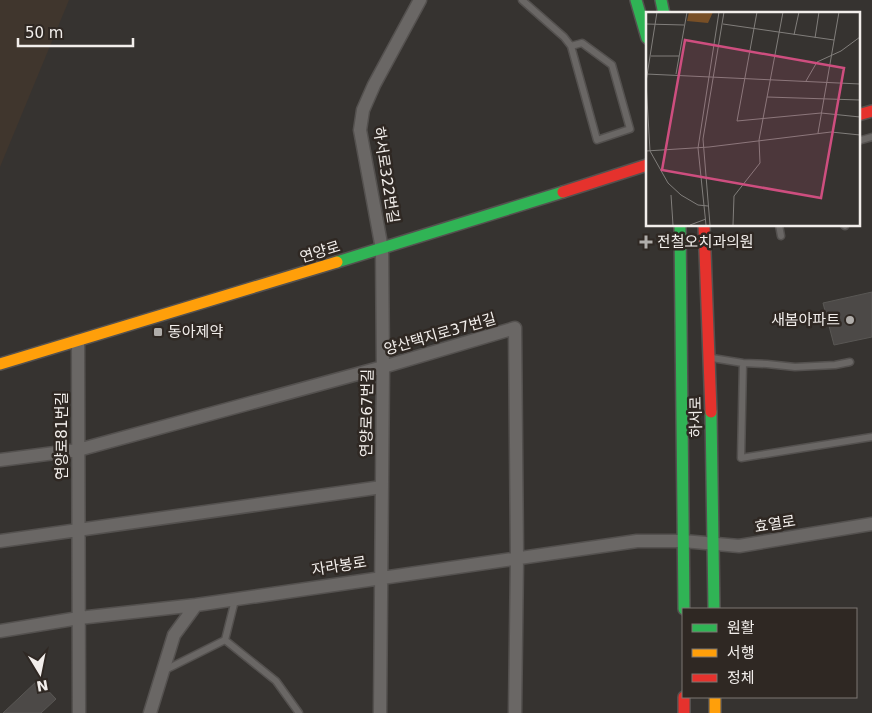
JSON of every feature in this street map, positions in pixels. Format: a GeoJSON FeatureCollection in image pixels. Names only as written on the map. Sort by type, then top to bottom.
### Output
{"type":"FeatureCollection","features":[{"type":"Feature","properties":{"kind":"main road"},"geometry":{"type":"LineString","coordinates":[[636,0],[646,35]]}},
{"type":"Feature","properties":{"kind":"main road","name":"연양로"},"geometry":{"type":"LineString","coordinates":[[0,364],[382,249],[646,165]]}},
{"type":"Feature","properties":{"kind":"main road","name":"하서로"},"geometry":{"type":"LineString","coordinates":[[680,226],[684,608]]}},
{"type":"Feature","properties":{"kind":"main road","name":"하서로"},"geometry":{"type":"LineString","coordinates":[[704,226],[710,358],[714,608]]}},
{"type":"Feature","properties":{"kind":"main road"},"geometry":{"type":"LineString","coordinates":[[684,698],[684,713]]}},
{"type":"Feature","properties":{"kind":"main road"},"geometry":{"type":"LineString","coordinates":[[715,698],[715,713]]}},
{"type":"Feature","properties":{"kind":"street","name":"하서로322번길"},"geometry":{"type":"LineString","coordinates":[[382,249],[360,130],[363,110],[374,84],[420,0]]}},
{"type":"Feature","properties":{"kind":"street","name":"연양로67번길"},"geometry":{"type":"LineString","coordinates":[[380,713],[384,367],[382,249]]}},
{"type":"Feature","properties":{"kind":"street","name":"양산택지로37번길"},"geometry":{"type":"LineString","coordinates":[[0,460],[78,450],[384,367],[515,328],[517,558],[515,713]]}},
{"type":"Feature","properties":{"kind":"street","name":"연양로81번길"},"geometry":{"type":"LineString","coordinates":[[78,341],[79,713]]}},
{"type":"Feature","properties":{"kind":"street"},"geometry":{"type":"LineString","coordinates":[[0,541],[382,487]]}},
{"type":"Feature","properties":{"kind":"street","name":"효열로"},"geometry":{"type":"LineString","coordinates":[[683,541],[739,546],[872,524]]}},
{"type":"Feature","properties":{"kind":"street","name":"자라봉로"},"geometry":{"type":"LineString","coordinates":[[0,631],[79,618],[196,604],[381,576],[637,541],[683,541]]}},
{"type":"Feature","properties":{"kind":"street"},"geometry":{"type":"LineString","coordinates":[[150,713],[165,670],[174,635],[196,604]]}},
{"type":"Feature","properties":{"kind":"lane"},"geometry":{"type":"LineString","coordinates":[[522,0],[564,37],[571,46],[597,140],[630,129],[612,66],[582,43],[571,46]]}},
{"type":"Feature","properties":{"kind":"lane"},"geometry":{"type":"LineString","coordinates":[[778,226],[781,236]]}},
{"type":"Feature","properties":{"kind":"lane"},"geometry":{"type":"LineString","coordinates":[[710,358],[795,367],[835,365],[850,362]]}},
{"type":"Feature","properties":{"kind":"lane"},"geometry":{"type":"LineString","coordinates":[[743,363],[741,458],[872,437]]}},
{"type":"Feature","properties":{"kind":"lane"},"geometry":{"type":"LineString","coordinates":[[225,640],[235,598]]}},
{"type":"Feature","properties":{"kind":"lane"},"geometry":{"type":"LineString","coordinates":[[165,670],[225,640]]}},
{"type":"Feature","properties":{"kind":"lane"},"geometry":{"type":"LineString","coordinates":[[225,640],[276,681],[299,713]]}},
{"type":"Feature","properties":{"kind":"shaded area"},"geometry":{"type":"Polygon","coordinates":[[[0,0],[69,0],[0,167],[0,0]]]}},
{"type":"Feature","properties":{"kind":"building","name":"새봄아파트"},"geometry":{"type":"Polygon","coordinates":[[[872,292],[872,337],[834,345],[823,303],[872,292]]]}},
{"type":"Feature","properties":{"kind":"building"},"geometry":{"type":"Polygon","coordinates":[[[38,680],[56,699],[41,713],[3,713],[38,680]]]}},
{"type":"Feature","properties":{"kind":"traffic: fast"},"geometry":{"type":"LineString","coordinates":[[636,0],[646,35]]}},
{"type":"Feature","properties":{"kind":"traffic: fast"},"geometry":{"type":"LineString","coordinates":[[661,0],[664,12]]}},
{"type":"Feature","properties":{"kind":"traffic: fast"},"geometry":{"type":"LineString","coordinates":[[337,262],[563,192]]}},
{"type":"Feature","properties":{"kind":"traffic: fast"},"geometry":{"type":"LineString","coordinates":[[680,226],[684,608]]}},
{"type":"Feature","properties":{"kind":"traffic: fast"},"geometry":{"type":"LineString","coordinates":[[711,412],[714,608]]}},
{"type":"Feature","properties":{"kind":"traffic: slow"},"geometry":{"type":"LineString","coordinates":[[0,364],[337,262]]}},
{"type":"Feature","properties":{"kind":"traffic: slow"},"geometry":{"type":"LineString","coordinates":[[715,698],[715,713]]}},
{"type":"Feature","properties":{"kind":"traffic: jam"},"geometry":{"type":"LineString","coordinates":[[860,114],[872,111]]}},
{"type":"Feature","properties":{"kind":"traffic: jam"},"geometry":{"type":"LineString","coordinates":[[563,192],[646,165]]}},
{"type":"Feature","properties":{"kind":"traffic: jam"},"geometry":{"type":"LineString","coordinates":[[704,226],[711,412]]}},
{"type":"Feature","properties":{"kind":"traffic: jam"},"geometry":{"type":"LineString","coordinates":[[684,698],[684,713]]}},
{"type":"Feature","properties":{"kind":"place","name":"전철오치과의원"},"geometry":{"type":"Point","coordinates":[646,242]}},
{"type":"Feature","properties":{"kind":"place","name":"새봄아파트"},"geometry":{"type":"Point","coordinates":[850,320]}},
{"type":"Feature","properties":{"kind":"place","name":"동아제약"},"geometry":{"type":"Point","coordinates":[158,332]}}]}
